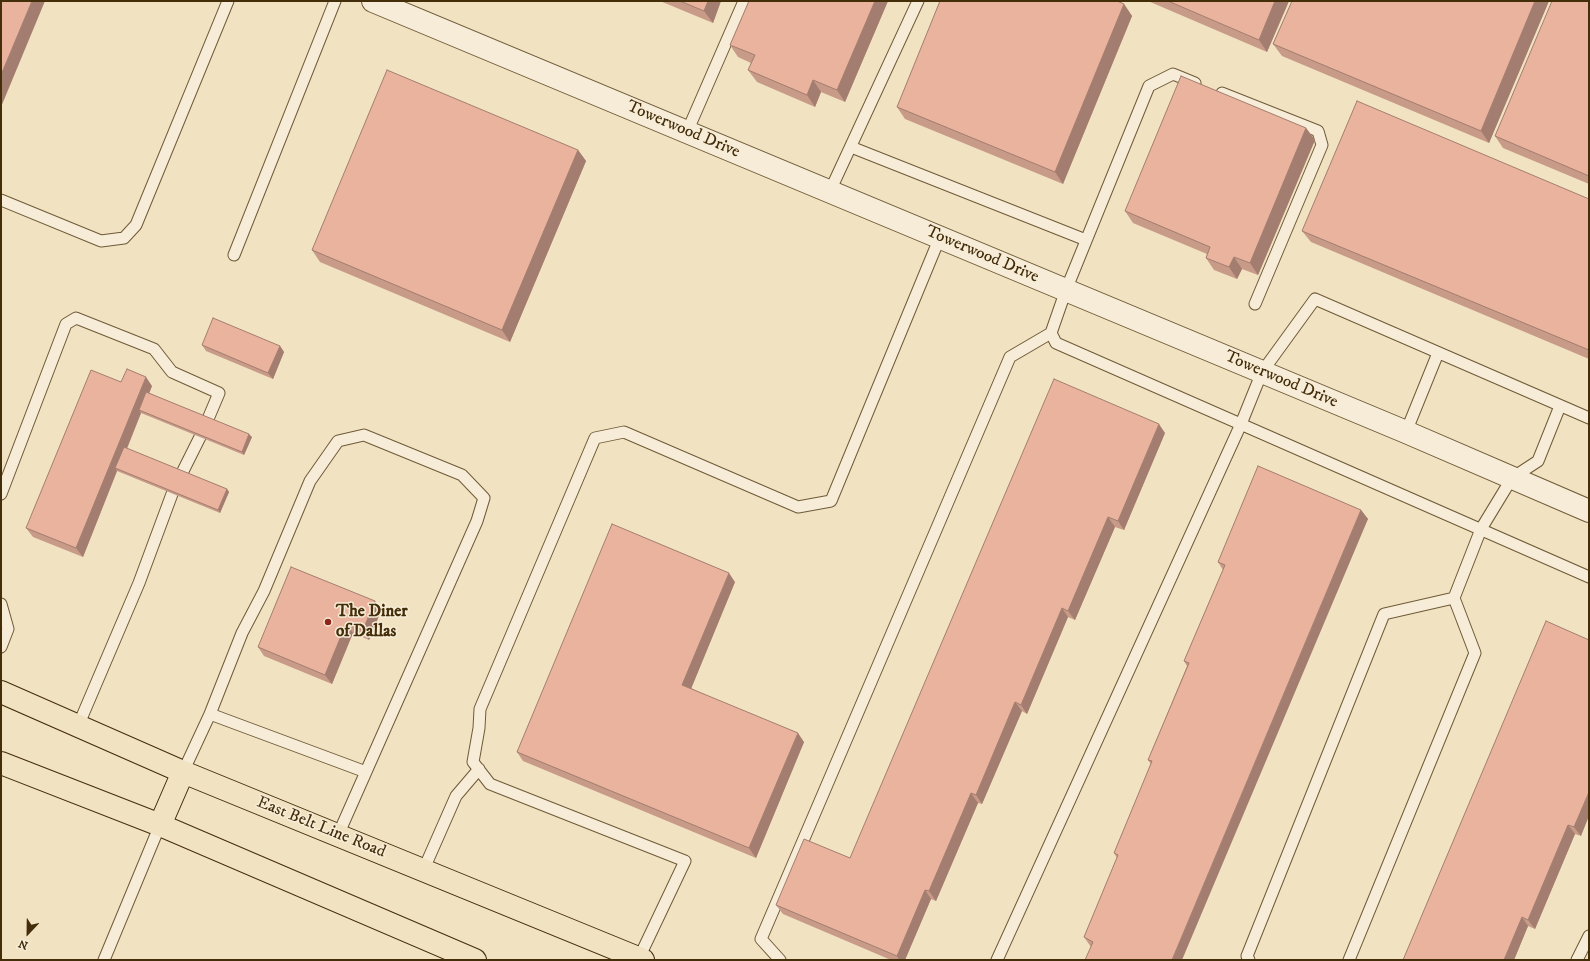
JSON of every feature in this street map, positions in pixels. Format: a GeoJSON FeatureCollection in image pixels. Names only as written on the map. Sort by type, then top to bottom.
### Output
{"type":"FeatureCollection","features":[{"type":"Feature","properties":{"kind":"main road","name":"East Belt Line Road"},"geometry":{"type":"LineString","coordinates":[[1,692],[183,772],[641,959]]}},
{"type":"Feature","properties":{"kind":"main road"},"geometry":{"type":"LineString","coordinates":[[1,763],[160,825],[475,960]]}},
{"type":"Feature","properties":{"kind":"main road"},"geometry":{"type":"LineString","coordinates":[[160,825],[183,772]]}},
{"type":"Feature","properties":{"kind":"street","name":"Towerwood Drive"},"geometry":{"type":"LineString","coordinates":[[373,1],[1406,432],[1589,511]]}},
{"type":"Feature","properties":{"kind":"lane"},"geometry":{"type":"LineString","coordinates":[[1,200],[101,242],[124,238],[136,225],[228,1]]}},
{"type":"Feature","properties":{"kind":"lane"},"geometry":{"type":"LineString","coordinates":[[234,255],[335,1]]}},
{"type":"Feature","properties":{"kind":"lane"},"geometry":{"type":"LineString","coordinates":[[687,132],[744,1]]}},
{"type":"Feature","properties":{"kind":"lane"},"geometry":{"type":"LineString","coordinates":[[830,192],[918,1]]}},
{"type":"Feature","properties":{"kind":"lane"},"geometry":{"type":"LineString","coordinates":[[780,960],[761,938],[1010,357],[1050,333],[1149,86],[1173,74],[1318,131],[1322,146],[1255,304]]}},
{"type":"Feature","properties":{"kind":"lane"},"geometry":{"type":"LineString","coordinates":[[851,147],[1086,240]]}},
{"type":"Feature","properties":{"kind":"lane"},"geometry":{"type":"LineString","coordinates":[[641,959],[685,861],[490,784],[473,762],[479,728],[480,709],[595,438],[624,432],[798,507],[831,501],[940,237]]}},
{"type":"Feature","properties":{"kind":"lane"},"geometry":{"type":"LineString","coordinates":[[997,960],[1240,424],[1262,372],[1316,299],[1589,418]]}},
{"type":"Feature","properties":{"kind":"lane"},"geometry":{"type":"LineString","coordinates":[[1,494],[66,324],[76,318],[154,349],[172,372],[219,393],[208,419]]}},
{"type":"Feature","properties":{"kind":"lane"},"geometry":{"type":"LineString","coordinates":[[1050,333],[1056,343],[1589,577]]}},
{"type":"Feature","properties":{"kind":"lane"},"geometry":{"type":"LineString","coordinates":[[1406,432],[1438,353]]}},
{"type":"Feature","properties":{"kind":"lane"},"geometry":{"type":"LineString","coordinates":[[1349,960],[1476,653],[1454,598],[1481,529],[1512,478],[1538,461],[1560,406]]}},
{"type":"Feature","properties":{"kind":"lane"},"geometry":{"type":"LineString","coordinates":[[183,772],[210,714],[242,633],[264,592],[310,481],[338,441],[364,435],[462,474],[484,498],[477,521],[338,835]]}},
{"type":"Feature","properties":{"kind":"lane"},"geometry":{"type":"LineString","coordinates":[[182,473],[200,437]]}},
{"type":"Feature","properties":{"kind":"lane"},"geometry":{"type":"LineString","coordinates":[[78,726],[139,583],[172,494]]}},
{"type":"Feature","properties":{"kind":"lane"},"geometry":{"type":"LineString","coordinates":[[1249,960],[1247,956],[1384,614],[1454,598]]}},
{"type":"Feature","properties":{"kind":"lane"},"geometry":{"type":"LineString","coordinates":[[1,604],[8,629],[1,647]]}},
{"type":"Feature","properties":{"kind":"lane"},"geometry":{"type":"LineString","coordinates":[[210,714],[366,772]]}},
{"type":"Feature","properties":{"kind":"lane"},"geometry":{"type":"LineString","coordinates":[[423,870],[456,796],[479,769]]}},
{"type":"Feature","properties":{"kind":"lane"},"geometry":{"type":"LineString","coordinates":[[104,960],[160,825]]}},
{"type":"Feature","properties":{"kind":"lane"},"geometry":{"type":"LineString","coordinates":[[1577,960],[1589,936]]}},
{"type":"Feature","properties":{"kind":"building"},"geometry":{"type":"Polygon","coordinates":[[[1,1],[32,1],[1,75],[1,1]]]}},
{"type":"Feature","properties":{"kind":"building"},"geometry":{"type":"Polygon","coordinates":[[[680,1],[708,1],[704,11],[680,1]]]}},
{"type":"Feature","properties":{"kind":"building"},"geometry":{"type":"Polygon","coordinates":[[[749,1],[875,1],[837,90],[813,80],[807,95],[748,70],[755,55],[730,45],[749,1]]]}},
{"type":"Feature","properties":{"kind":"building"},"geometry":{"type":"Polygon","coordinates":[[[940,1],[1117,1],[1124,4],[1055,172],[897,107],[940,1]]]}},
{"type":"Feature","properties":{"kind":"building"},"geometry":{"type":"Polygon","coordinates":[[[1168,1],[1275,1],[1259,40],[1168,1]]]}},
{"type":"Feature","properties":{"kind":"building"},"geometry":{"type":"Polygon","coordinates":[[[1292,1],[1535,1],[1481,131],[1273,44],[1292,1]]]}},
{"type":"Feature","properties":{"kind":"building"},"geometry":{"type":"Polygon","coordinates":[[[1552,1],[1589,2],[1589,176],[1495,136],[1552,1]]]}},
{"type":"Feature","properties":{"kind":"building"},"geometry":{"type":"Polygon","coordinates":[[[387,70],[578,150],[502,330],[312,250],[387,70]]]}},
{"type":"Feature","properties":{"kind":"building"},"geometry":{"type":"Polygon","coordinates":[[[1181,76],[1306,128],[1250,263],[1234,257],[1229,267],[1206,258],[1210,247],[1125,211],[1181,76]]]}},
{"type":"Feature","properties":{"kind":"building"},"geometry":{"type":"Polygon","coordinates":[[[1357,101],[1589,199],[1589,350],[1302,231],[1357,101]]]}},
{"type":"Feature","properties":{"kind":"building"},"geometry":{"type":"Polygon","coordinates":[[[213,318],[280,346],[268,373],[202,345],[213,318]]]}},
{"type":"Feature","properties":{"kind":"building"},"geometry":{"type":"Polygon","coordinates":[[[127,369],[146,377],[76,548],[26,528],[91,370],[121,382],[127,369]]]}},
{"type":"Feature","properties":{"kind":"building"},"geometry":{"type":"Polygon","coordinates":[[[1054,379],[1159,424],[1118,521],[1108,517],[1068,611],[1062,608],[1021,705],[1015,702],[976,795],[971,793],[929,891],[925,890],[897,956],[776,905],[804,839],[850,858],[1054,379]]]}},
{"type":"Feature","properties":{"kind":"building"},"geometry":{"type":"Polygon","coordinates":[[[146,392],[249,434],[242,452],[139,410],[146,392]]]}},
{"type":"Feature","properties":{"kind":"building"},"geometry":{"type":"Polygon","coordinates":[[[124,447],[227,489],[218,510],[115,468],[124,447]]]}},
{"type":"Feature","properties":{"kind":"building"},"geometry":{"type":"Polygon","coordinates":[[[1258,466],[1361,510],[1172,960],[1085,960],[1093,942],[1084,937],[1118,855],[1114,853],[1152,761],[1148,760],[1189,663],[1184,661],[1225,565],[1218,562],[1258,466]]]}},
{"type":"Feature","properties":{"kind":"building"},"geometry":{"type":"Polygon","coordinates":[[[612,524],[729,573],[682,685],[798,733],[749,848],[517,752],[612,524]]]}},
{"type":"Feature","properties":{"kind":"building","name":"The Diner of Dallas"},"geometry":{"type":"Polygon","coordinates":[[[291,567],[375,601],[363,630],[346,624],[325,675],[258,647],[291,567]]]}},
{"type":"Feature","properties":{"kind":"building"},"geometry":{"type":"Polygon","coordinates":[[[1546,621],[1589,640],[1589,792],[1574,827],[1568,825],[1528,920],[1522,917],[1504,960],[1403,960],[1546,621]]]}},
{"type":"Feature","properties":{"kind":"place","name":"The Diner of Dallas"},"geometry":{"type":"Point","coordinates":[328,622]}}]}
